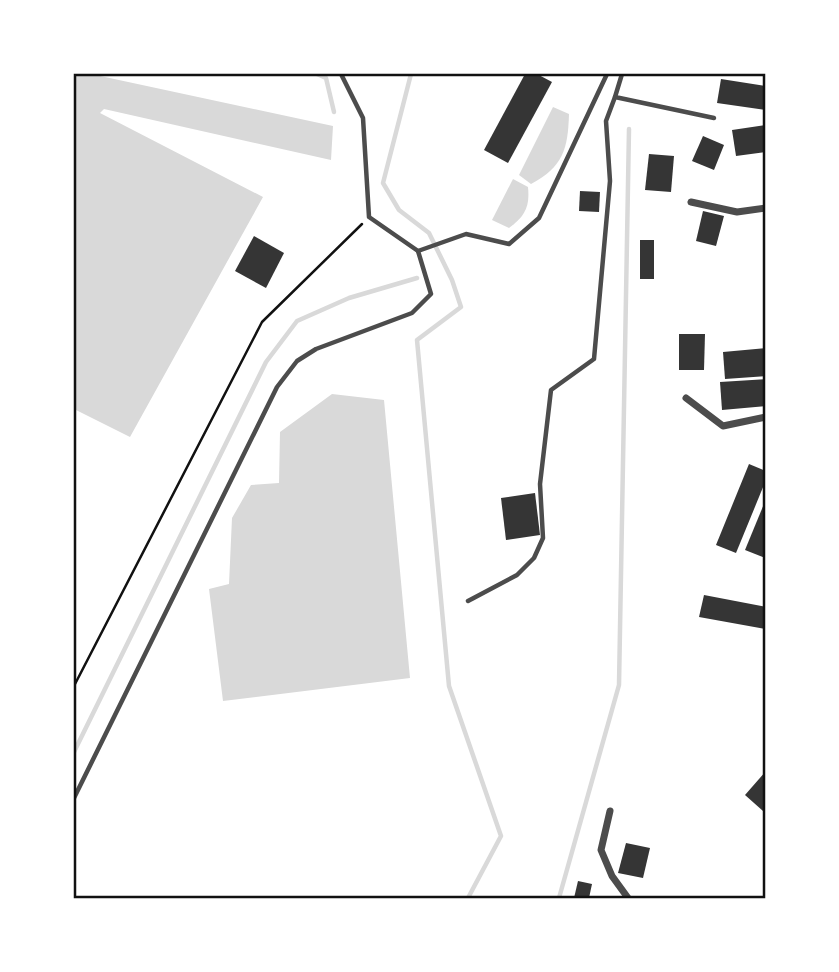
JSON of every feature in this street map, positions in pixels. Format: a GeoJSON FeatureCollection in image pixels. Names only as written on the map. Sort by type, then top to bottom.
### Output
{"type":"FeatureCollection","features":[{"type":"Feature","properties":{"kind":"street"},"geometry":{"type":"LineString","coordinates":[[691,202],[737,212],[765,208]]}},
{"type":"Feature","properties":{"kind":"street"},"geometry":{"type":"LineString","coordinates":[[686,398],[723,426],[765,417]]}},
{"type":"Feature","properties":{"kind":"street"},"geometry":{"type":"LineString","coordinates":[[610,811],[601,850],[612,876],[628,898]]}},
{"type":"Feature","properties":{"kind":"lane"},"geometry":{"type":"LineString","coordinates":[[74,798],[277,387],[297,362],[316,349],[412,313],[431,294],[421,250],[369,216],[363,118],[341,74]]}},
{"type":"Feature","properties":{"kind":"lane"},"geometry":{"type":"LineString","coordinates":[[421,250],[466,234],[509,244],[539,218],[607,74]]}},
{"type":"Feature","properties":{"kind":"lane"},"geometry":{"type":"LineString","coordinates":[[468,600],[517,575],[534,558],[543,538],[540,484],[551,390],[594,359],[609,192],[606,121],[622,74]]}},
{"type":"Feature","properties":{"kind":"lane"},"geometry":{"type":"LineString","coordinates":[[615,97],[715,118]]}},
{"type":"Feature","properties":{"kind":"path"},"geometry":{"type":"LineString","coordinates":[[74,686],[262,322],[369,216]]}},
{"type":"Feature","properties":{"kind":"shaded area"},"geometry":{"type":"Polygon","coordinates":[[[74,74],[91,74],[333,126],[331,160],[104,109],[100,113],[263,197],[130,437],[74,409],[74,74]]]}},
{"type":"Feature","properties":{"kind":"shaded area"},"geometry":{"type":"Polygon","coordinates":[[[553,107],[569,114],[565,147],[557,164],[531,184],[519,175],[553,107]]]}},
{"type":"Feature","properties":{"kind":"shaded area"},"geometry":{"type":"Polygon","coordinates":[[[513,179],[528,187],[528,200],[523,215],[509,228],[492,220],[513,179]]]}},
{"type":"Feature","properties":{"kind":"shaded area"},"geometry":{"type":"Polygon","coordinates":[[[332,394],[384,400],[410,678],[223,701],[209,589],[229,584],[232,518],[251,485],[279,483],[280,432],[332,394]]]}},
{"type":"Feature","properties":{"kind":"building"},"geometry":{"type":"Polygon","coordinates":[[[525,74],[537,74],[552,82],[508,163],[484,150],[525,74]]]}},
{"type":"Feature","properties":{"kind":"building"},"geometry":{"type":"Polygon","coordinates":[[[721,79],[766,86],[766,110],[717,103],[721,79]]]}},
{"type":"Feature","properties":{"kind":"building"},"geometry":{"type":"Polygon","coordinates":[[[766,125],[766,152],[736,156],[732,130],[766,125]]]}},
{"type":"Feature","properties":{"kind":"building"},"geometry":{"type":"Polygon","coordinates":[[[703,136],[724,145],[714,170],[692,161],[703,136]]]}},
{"type":"Feature","properties":{"kind":"building"},"geometry":{"type":"Polygon","coordinates":[[[649,154],[674,156],[671,192],[645,190],[649,154]]]}},
{"type":"Feature","properties":{"kind":"building"},"geometry":{"type":"Polygon","coordinates":[[[580,191],[600,192],[599,212],[579,211],[580,191]]]}},
{"type":"Feature","properties":{"kind":"building"},"geometry":{"type":"Polygon","coordinates":[[[703,211],[724,216],[716,246],[696,241],[703,211]]]}},
{"type":"Feature","properties":{"kind":"building"},"geometry":{"type":"Polygon","coordinates":[[[254,236],[284,253],[266,288],[235,271],[254,236]]]}},
{"type":"Feature","properties":{"kind":"building"},"geometry":{"type":"Polygon","coordinates":[[[640,240],[654,240],[654,279],[640,279],[640,240]]]}},
{"type":"Feature","properties":{"kind":"building"},"geometry":{"type":"Polygon","coordinates":[[[679,334],[705,334],[704,370],[679,370],[679,334]]]}},
{"type":"Feature","properties":{"kind":"building"},"geometry":{"type":"Polygon","coordinates":[[[766,348],[766,376],[725,379],[723,352],[766,348]]]}},
{"type":"Feature","properties":{"kind":"building"},"geometry":{"type":"Polygon","coordinates":[[[766,379],[766,406],[722,410],[720,382],[766,379]]]}},
{"type":"Feature","properties":{"kind":"building"},"geometry":{"type":"Polygon","coordinates":[[[749,464],[766,471],[766,480],[736,553],[716,545],[749,464]]]}},
{"type":"Feature","properties":{"kind":"building"},"geometry":{"type":"Polygon","coordinates":[[[535,493],[540,535],[506,540],[501,498],[535,493]]]}},
{"type":"Feature","properties":{"kind":"building"},"geometry":{"type":"Polygon","coordinates":[[[766,499],[766,556],[765,558],[745,550],[766,499]]]}},
{"type":"Feature","properties":{"kind":"building"},"geometry":{"type":"Polygon","coordinates":[[[704,595],[766,607],[766,629],[699,617],[704,595]]]}},
{"type":"Feature","properties":{"kind":"building"},"geometry":{"type":"Polygon","coordinates":[[[766,771],[766,808],[763,811],[745,795],[766,771]]]}},
{"type":"Feature","properties":{"kind":"building"},"geometry":{"type":"Polygon","coordinates":[[[626,843],[650,848],[643,878],[618,873],[626,843]]]}},
{"type":"Feature","properties":{"kind":"building"},"geometry":{"type":"Polygon","coordinates":[[[578,881],[592,884],[589,898],[574,898],[578,881]]]}},
{"type":"Feature","properties":{"kind":"waterway"},"geometry":{"type":"LineString","coordinates":[[317,74],[326,78],[334,112]]}},
{"type":"Feature","properties":{"kind":"waterway"},"geometry":{"type":"LineString","coordinates":[[411,74],[383,183],[399,210],[429,233],[452,280],[461,307],[417,340],[449,686],[501,836],[468,898]]}},
{"type":"Feature","properties":{"kind":"waterway"},"geometry":{"type":"LineString","coordinates":[[559,898],[619,685],[629,129]]}},
{"type":"Feature","properties":{"kind":"waterway"},"geometry":{"type":"LineString","coordinates":[[74,752],[266,362],[297,321],[349,298],[417,278]]}}]}
